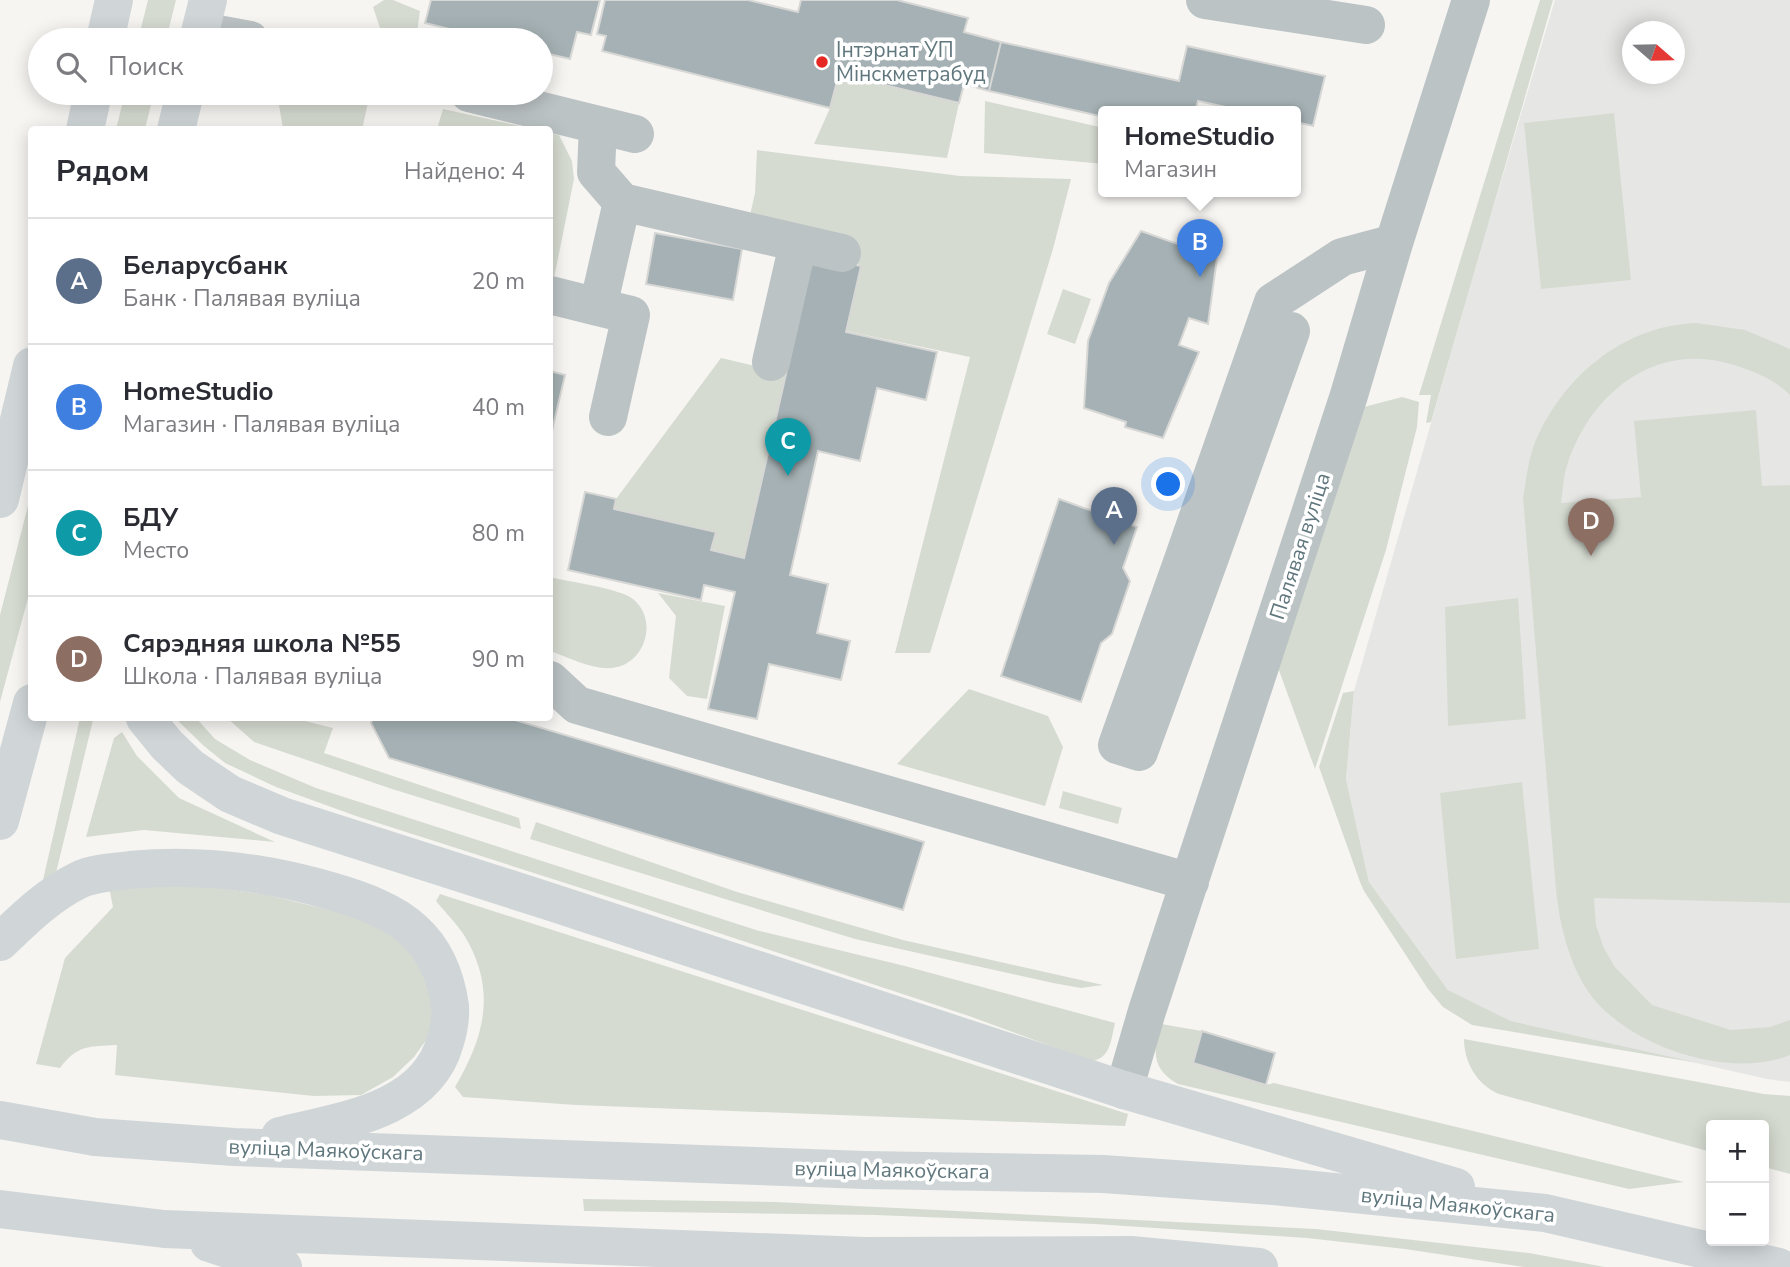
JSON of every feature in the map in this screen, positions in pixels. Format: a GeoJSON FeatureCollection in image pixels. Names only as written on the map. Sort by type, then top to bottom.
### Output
{"type":"FeatureCollection","features":[{"type":"Feature","properties":{"kind":"main road"},"geometry":{"type":"LineString","coordinates":[[108,28],[114,0]]}},
{"type":"Feature","properties":{"kind":"main road"},"geometry":{"type":"LineString","coordinates":[[86,126],[90,105]]}},
{"type":"Feature","properties":{"kind":"main road"},"geometry":{"type":"LineString","coordinates":[[177,126],[182,105]]}},
{"type":"Feature","properties":{"kind":"main road"},"geometry":{"type":"LineString","coordinates":[[0,499],[10,417],[28,375]]}},
{"type":"Feature","properties":{"kind":"main road"},"geometry":{"type":"LineString","coordinates":[[0,821],[28,718]]}},
{"type":"Feature","properties":{"kind":"main road"},"geometry":{"type":"LineString","coordinates":[[147,721],[190,767],[230,794],[282,816],[1124,1090],[1545,1213]]}},
{"type":"Feature","properties":{"kind":"main road"},"geometry":{"type":"LineString","coordinates":[[0,942],[32,911],[80,879],[161,867],[211,868],[286,878],[360,899],[414,931],[439,964],[448,991],[451,1020],[441,1055],[429,1076],[404,1096],[365,1115],[234,1147]]}},
{"type":"Feature","properties":{"kind":"main road","name":"вуліца Маякоўскага"},"geometry":{"type":"LineString","coordinates":[[0,1120],[95,1137],[234,1147],[865,1170],[1102,1174],[1273,1186],[1545,1213],[1779,1267]]}},
{"type":"Feature","properties":{"kind":"main road"},"geometry":{"type":"LineString","coordinates":[[0,1209],[164,1229],[864,1256],[1131,1255],[1259,1267]]}},
{"type":"Feature","properties":{"kind":"main road"},"geometry":{"type":"LineString","coordinates":[[164,1229],[283,1267]]}},
{"type":"Feature","properties":{"kind":"street"},"geometry":{"type":"LineString","coordinates":[[1205,0],[1366,25]]}},
{"type":"Feature","properties":{"kind":"street","name":"Палявая вуліца"},"geometry":{"type":"LineString","coordinates":[[1124,1090],[1349,395],[1471,0]]}},
{"type":"Feature","properties":{"kind":"street"},"geometry":{"type":"LineString","coordinates":[[517,105],[635,134]]}},
{"type":"Feature","properties":{"kind":"street"},"geometry":{"type":"LineString","coordinates":[[598,125],[596,172],[622,202],[842,253]]}},
{"type":"Feature","properties":{"kind":"street"},"geometry":{"type":"LineString","coordinates":[[598,307],[622,202]]}},
{"type":"Feature","properties":{"kind":"street"},"geometry":{"type":"LineString","coordinates":[[1290,331],[1196,559],[1273,302],[1342,257],[1394,243]]}},
{"type":"Feature","properties":{"kind":"street"},"geometry":{"type":"LineString","coordinates":[[771,362],[798,244]]}},
{"type":"Feature","properties":{"kind":"street"},"geometry":{"type":"LineString","coordinates":[[553,296],[631,316],[608,417]]}},
{"type":"Feature","properties":{"kind":"street"},"geometry":{"type":"LineString","coordinates":[[553,683],[577,705],[1190,882]]}},
{"type":"Feature","properties":{"kind":"shaded area"},"geometry":{"type":"Polygon","coordinates":[[[148,0],[176,0],[169,28],[141,28],[148,0]]]}},
{"type":"Feature","properties":{"kind":"shaded area"},"geometry":{"type":"Polygon","coordinates":[[[384,0],[393,0],[420,11],[418,28],[380,28],[373,7],[384,0]]]}},
{"type":"Feature","properties":{"kind":"shaded area"},"geometry":{"type":"Polygon","coordinates":[[[1540,0],[1553,0],[1431,422],[1426,423],[1431,395],[1419,395],[1540,0]]]}},
{"type":"Feature","properties":{"kind":"shaded area"},"geometry":{"type":"Polygon","coordinates":[[[1555,0],[1790,0],[1790,1082],[1511,1021],[1448,990],[1369,882],[1346,779],[1354,691],[1555,0]]]}},
{"type":"Feature","properties":{"kind":"shaded area"},"geometry":{"type":"Polygon","coordinates":[[[839,74],[959,103],[947,158],[814,144],[830,108],[839,74]]]}},
{"type":"Feature","properties":{"kind":"shaded area"},"geometry":{"type":"Polygon","coordinates":[[[985,101],[1098,127],[1098,163],[984,153],[985,101]]]}},
{"type":"Feature","properties":{"kind":"shaded area"},"geometry":{"type":"Polygon","coordinates":[[[122,105],[151,105],[146,126],[117,126],[122,105]]]}},
{"type":"Feature","properties":{"kind":"shaded area"},"geometry":{"type":"Polygon","coordinates":[[[279,105],[367,105],[363,126],[282,126],[279,105]]]}},
{"type":"Feature","properties":{"kind":"shaded area"},"geometry":{"type":"Polygon","coordinates":[[[443,109],[520,126],[438,126],[443,109]]]}},
{"type":"Feature","properties":{"kind":"shaded area"},"geometry":{"type":"Polygon","coordinates":[[[1614,113],[1631,280],[1541,289],[1524,123],[1614,113]]]}},
{"type":"Feature","properties":{"kind":"shaded area"},"geometry":{"type":"Polygon","coordinates":[[[553,134],[559,135],[572,161],[574,179],[553,283],[553,134]]]}},
{"type":"Feature","properties":{"kind":"shaded area"},"geometry":{"type":"Polygon","coordinates":[[[757,150],[960,176],[1071,179],[1053,249],[930,653],[895,653],[970,357],[846,331],[861,266],[842,253],[746,233],[755,193],[757,150]]]}},
{"type":"Feature","properties":{"kind":"shaded area"},"geometry":{"type":"Polygon","coordinates":[[[1063,289],[1091,299],[1075,344],[1047,334],[1063,289]]]}},
{"type":"Feature","properties":{"kind":"shaded area"},"geometry":{"type":"Polygon","coordinates":[[[1697,323],[1745,330],[1790,349],[1790,395],[1757,373],[1705,359],[1678,360],[1653,367],[1630,379],[1609,395],[1592,416],[1567,466],[1561,503],[1641,497],[1634,421],[1756,410],[1762,486],[1790,485],[1790,903],[1594,898],[1596,925],[1614,966],[1652,1005],[1731,1030],[1770,1027],[1790,1020],[1790,1055],[1767,1062],[1714,1061],[1688,1055],[1637,1034],[1616,1020],[1598,1004],[1574,965],[1560,920],[1556,890],[1523,498],[1530,458],[1546,421],[1560,398],[1578,377],[1598,360],[1644,333],[1697,323]]]}},
{"type":"Feature","properties":{"kind":"shaded area"},"geometry":{"type":"Polygon","coordinates":[[[721,358],[786,373],[744,558],[711,550],[715,532],[614,509],[616,499],[721,358]]]}},
{"type":"Feature","properties":{"kind":"shaded area"},"geometry":{"type":"Polygon","coordinates":[[[1402,397],[1419,402],[1417,427],[1386,550],[1315,769],[1277,665],[1360,408],[1402,397]]]}},
{"type":"Feature","properties":{"kind":"shaded area"},"geometry":{"type":"Polygon","coordinates":[[[28,506],[28,598],[0,702],[0,615],[28,506]]]}},
{"type":"Feature","properties":{"kind":"shaded area"},"geometry":{"type":"Polygon","coordinates":[[[553,578],[626,595],[641,608],[645,618],[645,640],[633,659],[612,668],[588,665],[553,652],[553,578]]]}},
{"type":"Feature","properties":{"kind":"shaded area"},"geometry":{"type":"Polygon","coordinates":[[[658,593],[725,606],[707,699],[687,696],[669,678],[676,616],[658,593]]]}},
{"type":"Feature","properties":{"kind":"shaded area"},"geometry":{"type":"Polygon","coordinates":[[[1518,598],[1526,719],[1448,726],[1445,607],[1518,598]]]}},
{"type":"Feature","properties":{"kind":"shaded area"},"geometry":{"type":"Polygon","coordinates":[[[969,689],[1048,716],[1063,747],[1045,806],[897,764],[969,689]]]}},
{"type":"Feature","properties":{"kind":"shaded area"},"geometry":{"type":"Polygon","coordinates":[[[1354,691],[1346,779],[1369,882],[1448,990],[1511,1021],[1698,1063],[1472,1025],[1443,1007],[1428,989],[1364,891],[1319,767],[1343,693],[1354,691]]]}},
{"type":"Feature","properties":{"kind":"shaded area"},"geometry":{"type":"Polygon","coordinates":[[[79,721],[93,721],[56,873],[43,880],[79,721]]]}},
{"type":"Feature","properties":{"kind":"shaded area"},"geometry":{"type":"Polygon","coordinates":[[[178,721],[199,721],[215,739],[250,760],[316,788],[756,930],[905,966],[1115,1023],[1109,1047],[1103,1056],[1091,1061],[969,1016],[356,816],[276,787],[225,763],[178,721]]]}},
{"type":"Feature","properties":{"kind":"shaded area"},"geometry":{"type":"Polygon","coordinates":[[[230,721],[305,721],[333,728],[324,753],[519,818],[521,829],[392,789],[254,742],[230,721]]]}},
{"type":"Feature","properties":{"kind":"shaded area"},"geometry":{"type":"Polygon","coordinates":[[[122,732],[137,756],[179,798],[275,842],[144,830],[86,837],[114,738],[122,732]]]}},
{"type":"Feature","properties":{"kind":"shaded area"},"geometry":{"type":"Polygon","coordinates":[[[1522,782],[1539,949],[1456,959],[1440,793],[1522,782]]]}},
{"type":"Feature","properties":{"kind":"shaded area"},"geometry":{"type":"Polygon","coordinates":[[[1063,791],[1122,808],[1118,824],[1059,808],[1063,791]]]}},
{"type":"Feature","properties":{"kind":"shaded area"},"geometry":{"type":"Polygon","coordinates":[[[536,822],[737,892],[903,940],[1103,985],[1081,988],[1053,983],[855,939],[530,839],[536,822]]]}},
{"type":"Feature","properties":{"kind":"shaded area"},"geometry":{"type":"Polygon","coordinates":[[[159,880],[268,895],[370,920],[415,954],[433,1003],[429,1036],[414,1057],[393,1077],[361,1095],[314,1096],[115,1075],[117,1045],[85,1048],[66,1060],[60,1068],[36,1064],[65,958],[113,907],[109,887],[159,880]]]}},
{"type":"Feature","properties":{"kind":"shaded area"},"geometry":{"type":"Polygon","coordinates":[[[440,894],[1128,1114],[1125,1126],[576,1105],[463,1097],[455,1087],[480,1031],[484,993],[481,974],[464,935],[436,901],[440,894]]]}},
{"type":"Feature","properties":{"kind":"shaded area"},"geometry":{"type":"Polygon","coordinates":[[[1161,1024],[1202,1031],[1193,1063],[1265,1085],[1274,1083],[1684,1182],[1629,1189],[1178,1084],[1163,1072],[1156,1058],[1156,1043],[1161,1024]]]}},
{"type":"Feature","properties":{"kind":"shaded area"},"geometry":{"type":"Polygon","coordinates":[[[1464,1039],[1764,1094],[1790,1096],[1790,1174],[1769,1168],[1769,1120],[1706,1120],[1706,1151],[1499,1094],[1478,1079],[1469,1064],[1464,1039]]]}},
{"type":"Feature","properties":{"kind":"shaded area"},"geometry":{"type":"Polygon","coordinates":[[[583,1199],[776,1202],[1316,1229],[1529,1253],[1605,1267],[1524,1267],[1307,1238],[1095,1224],[875,1215],[584,1211],[583,1199]]]}},
{"type":"Feature","properties":{"kind":"building"},"geometry":{"type":"Polygon","coordinates":[[[431,0],[600,0],[591,35],[577,32],[570,59],[553,55],[553,28],[445,28],[425,23],[431,0]]]}},
{"type":"Feature","properties":{"kind":"building","name":"Інтэрнат УП Мінскметрабуд"},"geometry":{"type":"Polygon","coordinates":[[[605,0],[748,0],[798,12],[801,0],[897,0],[968,18],[964,32],[1001,42],[989,91],[964,84],[959,103],[839,74],[830,108],[602,51],[606,36],[597,34],[605,0]]]}},
{"type":"Feature","properties":{"kind":"building"},"geometry":{"type":"Polygon","coordinates":[[[1001,42],[1179,81],[1187,46],[1325,76],[1313,126],[1301,123],[1301,106],[1221,106],[1198,101],[1196,106],[1098,106],[1098,116],[989,91],[1001,42]]]}},
{"type":"Feature","properties":{"kind":"building"},"geometry":{"type":"Polygon","coordinates":[[[1141,231],[1217,258],[1208,324],[1189,318],[1179,345],[1199,352],[1163,438],[1125,427],[1126,422],[1084,408],[1088,341],[1109,283],[1141,231]]]}},
{"type":"Feature","properties":{"kind":"building"},"geometry":{"type":"Polygon","coordinates":[[[655,233],[742,249],[733,300],[646,284],[655,233]]]}},
{"type":"Feature","properties":{"kind":"building"},"geometry":{"type":"Polygon","coordinates":[[[813,256],[861,266],[846,332],[937,352],[926,400],[877,388],[860,461],[818,451],[790,575],[828,584],[817,633],[850,641],[841,680],[769,664],[757,719],[708,709],[735,592],[704,585],[701,600],[568,570],[585,492],[616,499],[614,509],[716,532],[711,550],[744,558],[813,256]]]}},
{"type":"Feature","properties":{"kind":"building"},"geometry":{"type":"Polygon","coordinates":[[[553,372],[565,375],[553,426],[553,372]]]}},
{"type":"Feature","properties":{"kind":"building"},"geometry":{"type":"Polygon","coordinates":[[[1059,499],[1137,527],[1123,568],[1130,581],[1112,634],[1101,643],[1081,702],[1001,676],[1059,499]]]}},
{"type":"Feature","properties":{"kind":"building"},"geometry":{"type":"Polygon","coordinates":[[[518,721],[924,842],[903,910],[389,758],[371,723],[518,721]]]}},
{"type":"Feature","properties":{"kind":"building"},"geometry":{"type":"Polygon","coordinates":[[[1202,1031],[1275,1053],[1266,1085],[1193,1063],[1202,1031]]]}},
{"type":"Feature","properties":{"kind":"place","name":"Інтэрнат УП Мінскметрабуд"},"geometry":{"type":"Point","coordinates":[822,62]}},
{"type":"Feature","properties":{"kind":"place","name":"HomeStudio"},"geometry":{"type":"Point","coordinates":[1200,277]}},
{"type":"Feature","properties":{"kind":"place","name":"БДУ"},"geometry":{"type":"Point","coordinates":[788,476]}},
{"type":"Feature","properties":{"kind":"place","name":"Беларусбанк"},"geometry":{"type":"Point","coordinates":[1114,545]}},
{"type":"Feature","properties":{"kind":"place","name":"Сярэдняя школа №55"},"geometry":{"type":"Point","coordinates":[1591,556]}}]}
